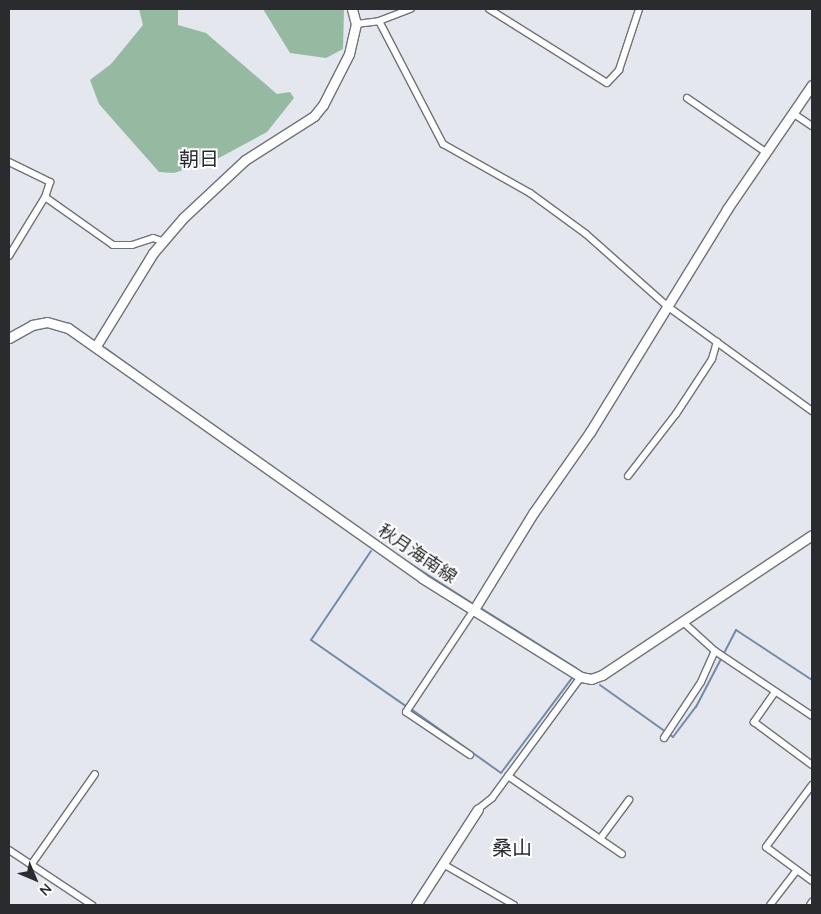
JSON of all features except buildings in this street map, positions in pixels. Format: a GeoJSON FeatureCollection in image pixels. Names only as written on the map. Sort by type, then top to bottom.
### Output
{"type":"FeatureCollection","features":[{"type":"Feature","properties":{"kind":"street"},"geometry":{"type":"LineString","coordinates":[[96,346],[162,240],[245,160],[314,116],[338,78],[356,24],[352,9]]}},
{"type":"Feature","properties":{"kind":"street"},"geometry":{"type":"LineString","coordinates":[[356,24],[379,20],[411,9]]}},
{"type":"Feature","properties":{"kind":"street"},"geometry":{"type":"LineString","coordinates":[[489,9],[607,84],[619,70],[639,9]]}},
{"type":"Feature","properties":{"kind":"street"},"geometry":{"type":"LineString","coordinates":[[379,20],[443,144],[530,193],[586,234],[667,306],[812,411]]}},
{"type":"Feature","properties":{"kind":"street"},"geometry":{"type":"LineString","coordinates":[[470,755],[406,712],[473,611],[727,209],[794,114],[812,85]]}},
{"type":"Feature","properties":{"kind":"street"},"geometry":{"type":"LineString","coordinates":[[687,98],[767,153]]}},
{"type":"Feature","properties":{"kind":"street"},"geometry":{"type":"LineString","coordinates":[[794,114],[812,126]]}},
{"type":"Feature","properties":{"kind":"street"},"geometry":{"type":"LineString","coordinates":[[9,162],[50,182],[45,197],[9,256]]}},
{"type":"Feature","properties":{"kind":"street"},"geometry":{"type":"LineString","coordinates":[[45,197],[113,245],[132,245],[153,238],[162,240]]}},
{"type":"Feature","properties":{"kind":"street","name":"秋月海南線"},"geometry":{"type":"LineString","coordinates":[[9,338],[32,325],[47,322],[60,324],[96,346],[377,548],[473,611],[582,677]]}},
{"type":"Feature","properties":{"kind":"street"},"geometry":{"type":"LineString","coordinates":[[628,476],[681,406],[712,359],[717,342]]}},
{"type":"Feature","properties":{"kind":"street"},"geometry":{"type":"LineString","coordinates":[[416,905],[478,809],[492,798],[582,677],[591,679],[602,675],[812,535]]}},
{"type":"Feature","properties":{"kind":"street"},"geometry":{"type":"LineString","coordinates":[[683,622],[715,651],[812,716]]}},
{"type":"Feature","properties":{"kind":"street"},"geometry":{"type":"LineString","coordinates":[[664,738],[701,682],[715,651]]}},
{"type":"Feature","properties":{"kind":"street"},"geometry":{"type":"LineString","coordinates":[[775,692],[754,722],[812,765]]}},
{"type":"Feature","properties":{"kind":"street"},"geometry":{"type":"LineString","coordinates":[[31,865],[95,774]]}},
{"type":"Feature","properties":{"kind":"street"},"geometry":{"type":"LineString","coordinates":[[508,776],[622,854]]}},
{"type":"Feature","properties":{"kind":"street"},"geometry":{"type":"LineString","coordinates":[[812,785],[810,793],[766,847],[812,880]]}},
{"type":"Feature","properties":{"kind":"street"},"geometry":{"type":"LineString","coordinates":[[600,839],[629,800]]}},
{"type":"Feature","properties":{"kind":"street"},"geometry":{"type":"LineString","coordinates":[[9,850],[92,905]]}},
{"type":"Feature","properties":{"kind":"street"},"geometry":{"type":"LineString","coordinates":[[443,864],[514,905]]}},
{"type":"Feature","properties":{"kind":"street"},"geometry":{"type":"LineString","coordinates":[[770,905],[797,870]]}},
{"type":"Feature","properties":{"kind":"green space"},"geometry":{"type":"Polygon","coordinates":[[[139,9],[178,9],[178,25],[206,33],[277,94],[290,92],[294,98],[267,132],[217,159],[174,173],[159,172],[99,104],[90,80],[111,64],[143,25],[139,9]]]}},
{"type":"Feature","properties":{"kind":"green space"},"geometry":{"type":"Polygon","coordinates":[[[263,9],[344,9],[343,49],[326,58],[290,53],[263,9]]]}},
{"type":"Feature","properties":{"kind":"waterway"},"geometry":{"type":"LineString","coordinates":[[105,348],[170,395]]}},
{"type":"Feature","properties":{"kind":"waterway"},"geometry":{"type":"LineString","coordinates":[[192,410],[346,519]]}},
{"type":"Feature","properties":{"kind":"waterway"},"geometry":{"type":"LineString","coordinates":[[371,551],[311,640],[407,707]]}},
{"type":"Feature","properties":{"kind":"waterway"},"geometry":{"type":"LineString","coordinates":[[392,552],[475,605]]}},
{"type":"Feature","properties":{"kind":"waterway"},"geometry":{"type":"LineString","coordinates":[[479,607],[576,668]]}},
{"type":"Feature","properties":{"kind":"waterway"},"geometry":{"type":"LineString","coordinates":[[669,734],[673,737],[696,707],[736,630],[812,680]]}},
{"type":"Feature","properties":{"kind":"waterway"},"geometry":{"type":"LineString","coordinates":[[411,709],[501,773],[572,678]]}},
{"type":"Feature","properties":{"kind":"waterway"},"geometry":{"type":"LineString","coordinates":[[600,685],[666,732]]}},
{"type":"Feature","properties":{"kind":"district","name":"朝日"},"geometry":{"type":"Point","coordinates":[199,158]}},
{"type":"Feature","properties":{"kind":"district","name":"桑山"},"geometry":{"type":"Point","coordinates":[512,847]}}]}
